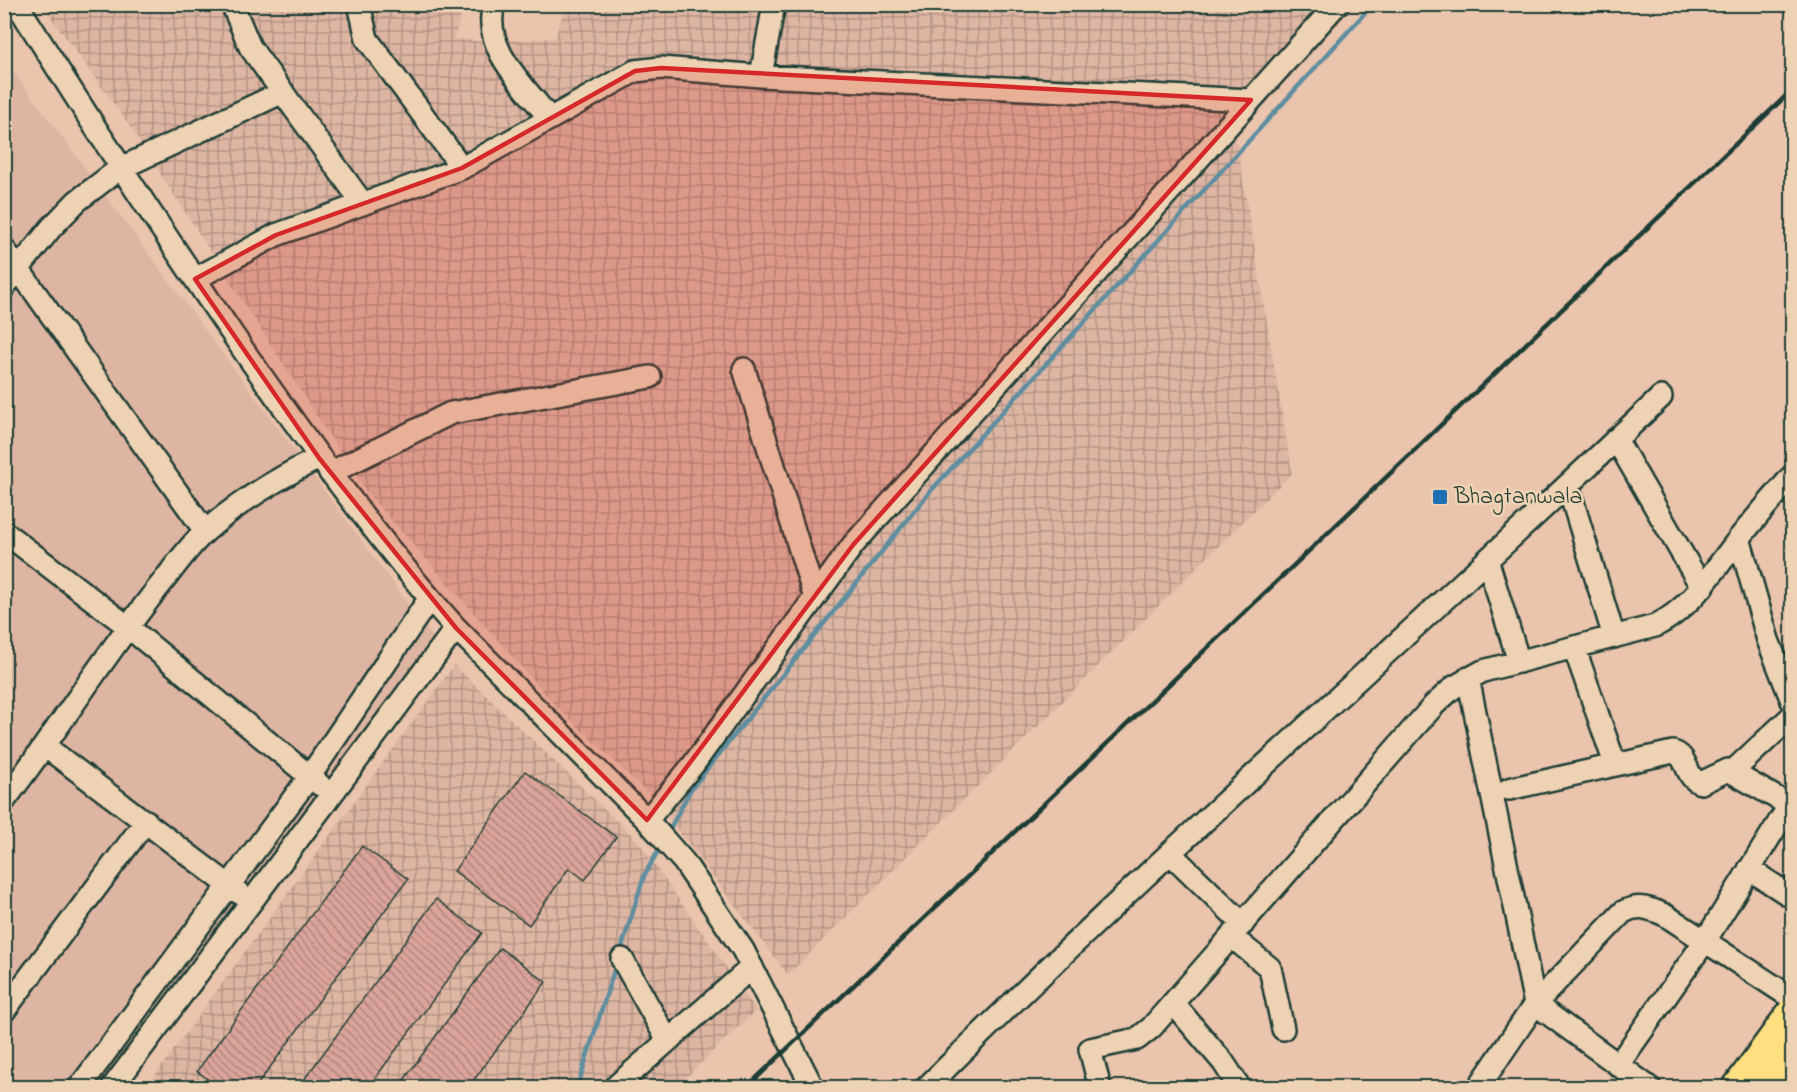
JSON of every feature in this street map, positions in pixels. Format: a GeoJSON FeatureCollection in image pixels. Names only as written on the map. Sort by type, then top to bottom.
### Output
{"type":"FeatureCollection","features":[{"type":"Feature","properties":{"kind":"main road"},"geometry":{"type":"LineString","coordinates":[[1736,1088],[1792,1011]]}},
{"type":"Feature","properties":{"kind":"main road"},"geometry":{"type":"LineString","coordinates":[[1762,1088],[1789,1057]]}},
{"type":"Feature","properties":{"kind":"street"},"geometry":{"type":"LineString","coordinates":[[16,4],[119,169],[324,465],[429,599],[650,824],[684,862],[752,967],[813,1088]]}},
{"type":"Feature","properties":{"kind":"street"},"geometry":{"type":"LineString","coordinates":[[231,4],[250,47],[363,204]]}},
{"type":"Feature","properties":{"kind":"street"},"geometry":{"type":"LineString","coordinates":[[358,4],[367,39],[462,168]]}},
{"type":"Feature","properties":{"kind":"street"},"geometry":{"type":"LineString","coordinates":[[494,4],[491,34],[498,51],[549,118]]}},
{"type":"Feature","properties":{"kind":"street"},"geometry":{"type":"LineString","coordinates":[[761,76],[774,4]]}},
{"type":"Feature","properties":{"kind":"street"},"geometry":{"type":"LineString","coordinates":[[650,824],[814,595],[887,506],[1337,4]]}},
{"type":"Feature","properties":{"kind":"street"},"geometry":{"type":"LineString","coordinates":[[195,279],[276,235],[462,168],[635,71],[661,68],[761,76],[1251,100]]}},
{"type":"Feature","properties":{"kind":"street"},"geometry":{"type":"LineString","coordinates":[[4,286],[51,228],[77,201],[119,169],[283,92]]}},
{"type":"Feature","properties":{"kind":"street"},"geometry":{"type":"LineString","coordinates":[[4,249],[205,531]]}},
{"type":"Feature","properties":{"kind":"street"},"geometry":{"type":"LineString","coordinates":[[744,369],[814,595]]}},
{"type":"Feature","properties":{"kind":"street"},"geometry":{"type":"LineString","coordinates":[[4,801],[46,747],[127,626],[205,531],[284,476],[324,465],[451,413],[650,377]]}},
{"type":"Feature","properties":{"kind":"street"},"geometry":{"type":"LineString","coordinates":[[926,1088],[1086,930],[1488,561],[1661,397]]}},
{"type":"Feature","properties":{"kind":"street"},"geometry":{"type":"LineString","coordinates":[[1616,439],[1701,588]]}},
{"type":"Feature","properties":{"kind":"street"},"geometry":{"type":"LineString","coordinates":[[1100,1088],[1090,1049],[1137,1039],[1151,1028],[1434,705],[1467,678],[1654,626],[1674,617],[1701,588],[1739,538],[1792,476]]}},
{"type":"Feature","properties":{"kind":"street"},"geometry":{"type":"LineString","coordinates":[[1568,486],[1614,637]]}},
{"type":"Feature","properties":{"kind":"street"},"geometry":{"type":"LineString","coordinates":[[4,532],[127,626],[332,795]]}},
{"type":"Feature","properties":{"kind":"street"},"geometry":{"type":"LineString","coordinates":[[1739,538],[1768,640],[1792,701]]}},
{"type":"Feature","properties":{"kind":"street"},"geometry":{"type":"LineString","coordinates":[[1488,561],[1519,662]]}},
{"type":"Feature","properties":{"kind":"street"},"geometry":{"type":"LineString","coordinates":[[79,1088],[310,776],[429,599]]}},
{"type":"Feature","properties":{"kind":"street"},"geometry":{"type":"LineString","coordinates":[[112,1088],[456,628]]}},
{"type":"Feature","properties":{"kind":"street"},"geometry":{"type":"LineString","coordinates":[[1574,647],[1615,764]]}},
{"type":"Feature","properties":{"kind":"street"},"geometry":{"type":"LineString","coordinates":[[1467,678],[1535,1004],[1650,1088]]}},
{"type":"Feature","properties":{"kind":"street"},"geometry":{"type":"LineString","coordinates":[[354,710],[380,730]]}},
{"type":"Feature","properties":{"kind":"street"},"geometry":{"type":"LineString","coordinates":[[1732,772],[1792,716]]}},
{"type":"Feature","properties":{"kind":"street"},"geometry":{"type":"LineString","coordinates":[[46,747],[230,885],[250,904]]}},
{"type":"Feature","properties":{"kind":"street"},"geometry":{"type":"LineString","coordinates":[[1509,789],[1673,752],[1682,756],[1691,778],[1697,782],[1706,781],[1724,770],[1791,803],[1705,941],[1618,1065]]}},
{"type":"Feature","properties":{"kind":"street"},"geometry":{"type":"LineString","coordinates":[[4,1011],[146,821]]}},
{"type":"Feature","properties":{"kind":"street"},"geometry":{"type":"LineString","coordinates":[[1170,853],[1270,968],[1283,1029]]}},
{"type":"Feature","properties":{"kind":"street"},"geometry":{"type":"LineString","coordinates":[[1749,870],[1792,897]]}},
{"type":"Feature","properties":{"kind":"street"},"geometry":{"type":"LineString","coordinates":[[1478,1088],[1535,1004],[1611,923],[1635,906],[1649,908],[1665,915],[1792,998]]}},
{"type":"Feature","properties":{"kind":"street"},"geometry":{"type":"LineString","coordinates":[[622,959],[668,1041]]}},
{"type":"Feature","properties":{"kind":"street"},"geometry":{"type":"LineString","coordinates":[[614,1088],[752,967]]}},
{"type":"Feature","properties":{"kind":"street"},"geometry":{"type":"LineString","coordinates":[[1173,1003],[1223,1062],[1240,1088]]}},
{"type":"Feature","properties":{"kind":"highlighted area"},"geometry":{"type":"Polygon","coordinates":[[[661,68],[1251,100],[853,545],[647,820],[456,628],[319,458],[195,279],[276,235],[462,168],[635,71],[661,68]]]}},
{"type":"Feature","properties":{"kind":"shaded area"},"geometry":{"type":"Polygon","coordinates":[[[566,4],[1355,5],[1236,137],[1292,473],[788,975],[653,798],[557,707],[364,489],[125,119],[42,5],[464,5],[454,39],[487,42],[555,38],[566,4]]]}},
{"type":"Feature","properties":{"kind":"shaded area"},"geometry":{"type":"Polygon","coordinates":[[[4,59],[445,653],[128,1087],[5,1087],[4,59]]]}},
{"type":"Feature","properties":{"kind":"shaded area"},"geometry":{"type":"Polygon","coordinates":[[[454,665],[638,841],[756,1010],[676,1087],[146,1088],[454,665]]]}},
{"type":"Feature","properties":{"kind":"building"},"geometry":{"type":"Polygon","coordinates":[[[525,771],[616,837],[585,880],[569,868],[529,925],[454,871],[525,771]]]}},
{"type":"Feature","properties":{"kind":"building"},"geometry":{"type":"Polygon","coordinates":[[[362,846],[408,879],[255,1088],[219,1088],[197,1071],[362,846]]]}},
{"type":"Feature","properties":{"kind":"building"},"geometry":{"type":"Polygon","coordinates":[[[436,899],[482,933],[368,1088],[298,1088],[436,899]]]}},
{"type":"Feature","properties":{"kind":"building"},"geometry":{"type":"Polygon","coordinates":[[[500,948],[546,982],[468,1088],[398,1088],[500,948]]]}},
{"type":"Feature","properties":{"kind":"waterway"},"geometry":{"type":"LineString","coordinates":[[667,834],[691,789],[928,494],[1373,4]]}},
{"type":"Feature","properties":{"kind":"waterway"},"geometry":{"type":"LineString","coordinates":[[620,953],[644,876],[662,844]]}},
{"type":"Feature","properties":{"kind":"waterway"},"geometry":{"type":"LineString","coordinates":[[577,1088],[616,964]]}},
{"type":"Feature","properties":{"kind":"railway"},"geometry":{"type":"LineString","coordinates":[[746,1088],[1792,90]]}},
{"type":"Feature","properties":{"kind":"place","name":"Bhagtanwala"},"geometry":{"type":"Point","coordinates":[1440,497]}}]}
